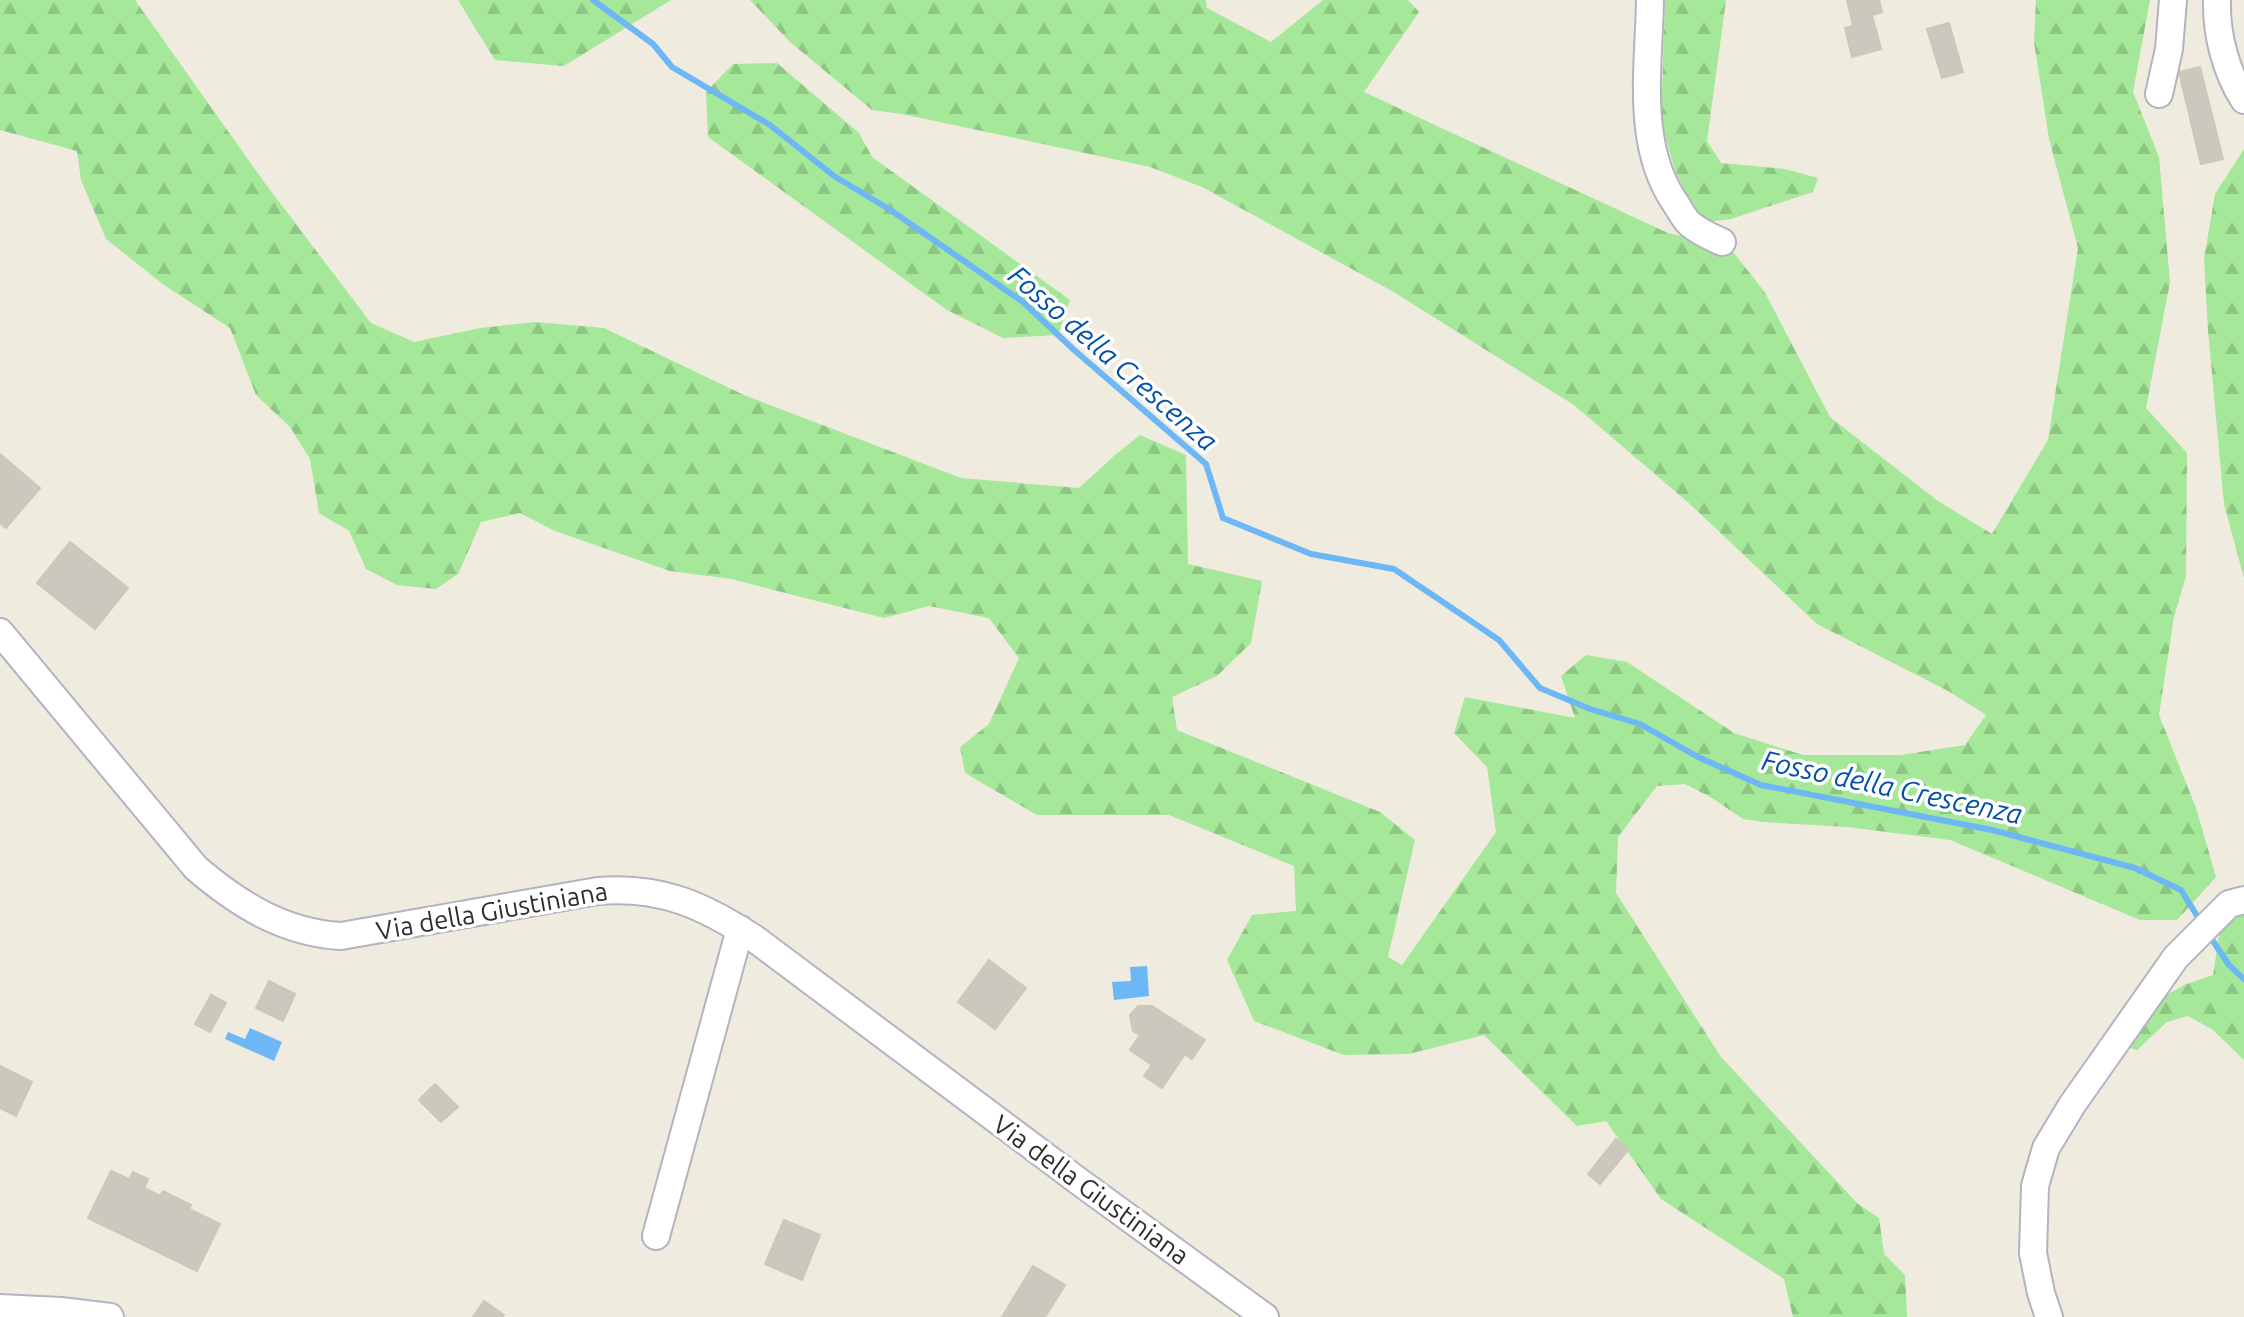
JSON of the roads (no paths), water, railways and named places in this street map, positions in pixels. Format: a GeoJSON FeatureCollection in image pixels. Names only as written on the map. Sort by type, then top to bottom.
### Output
{"type":"FeatureCollection","features":[{"type":"Feature","properties":{"kind":"street"},"geometry":{"type":"LineString","coordinates":[[1650,0],[1648,111],[1655,162],[1669,194],[1689,223],[1722,242]]}},
{"type":"Feature","properties":{"kind":"street"},"geometry":{"type":"LineString","coordinates":[[2159,94],[2169,49],[2173,0]]}},
{"type":"Feature","properties":{"kind":"street"},"geometry":{"type":"LineString","coordinates":[[2217,0],[2222,50],[2244,100]]}},
{"type":"Feature","properties":{"kind":"street","name":"Via della Giustiniana"},"geometry":{"type":"LineString","coordinates":[[0,632],[196,868],[238,900],[269,918],[289,927],[324,935],[357,934],[598,891],[623,889],[683,901],[740,929],[1265,1317]]}},
{"type":"Feature","properties":{"kind":"street"},"geometry":{"type":"LineString","coordinates":[[2049,1317],[2033,1253],[2035,1186],[2046,1148],[2072,1105],[2176,957],[2236,902]]}},
{"type":"Feature","properties":{"kind":"street"},"geometry":{"type":"LineString","coordinates":[[656,1236],[740,929]]}},
{"type":"Feature","properties":{"kind":"street"},"geometry":{"type":"LineString","coordinates":[[0,1308],[110,1317]]}},
{"type":"Feature","properties":{"kind":"water"},"geometry":{"type":"Polygon","coordinates":[[[1147,966],[1149,996],[1114,1000],[1112,982],[1131,981],[1130,967],[1147,966]]]}},
{"type":"Feature","properties":{"kind":"water"},"geometry":{"type":"Polygon","coordinates":[[[250,1028],[282,1042],[274,1061],[225,1039],[228,1032],[245,1039],[250,1028]]]}},
{"type":"Feature","properties":{"kind":"waterway","name":"Fosso della Crescenza"},"geometry":{"type":"LineString","coordinates":[[593,0],[653,44],[672,67],[770,125],[834,176],[889,209],[1023,302],[1206,464],[1223,518],[1311,554],[1394,569],[1499,640],[1540,688],[1590,709],[1640,724],[1698,757],[1761,785],[1992,830],[2135,868],[2181,890],[2201,922]]}},
{"type":"Feature","properties":{"kind":"waterway","name":"Fosso della Crescenza"},"geometry":{"type":"LineString","coordinates":[[2209,935],[2229,965],[2244,979]]}}]}
